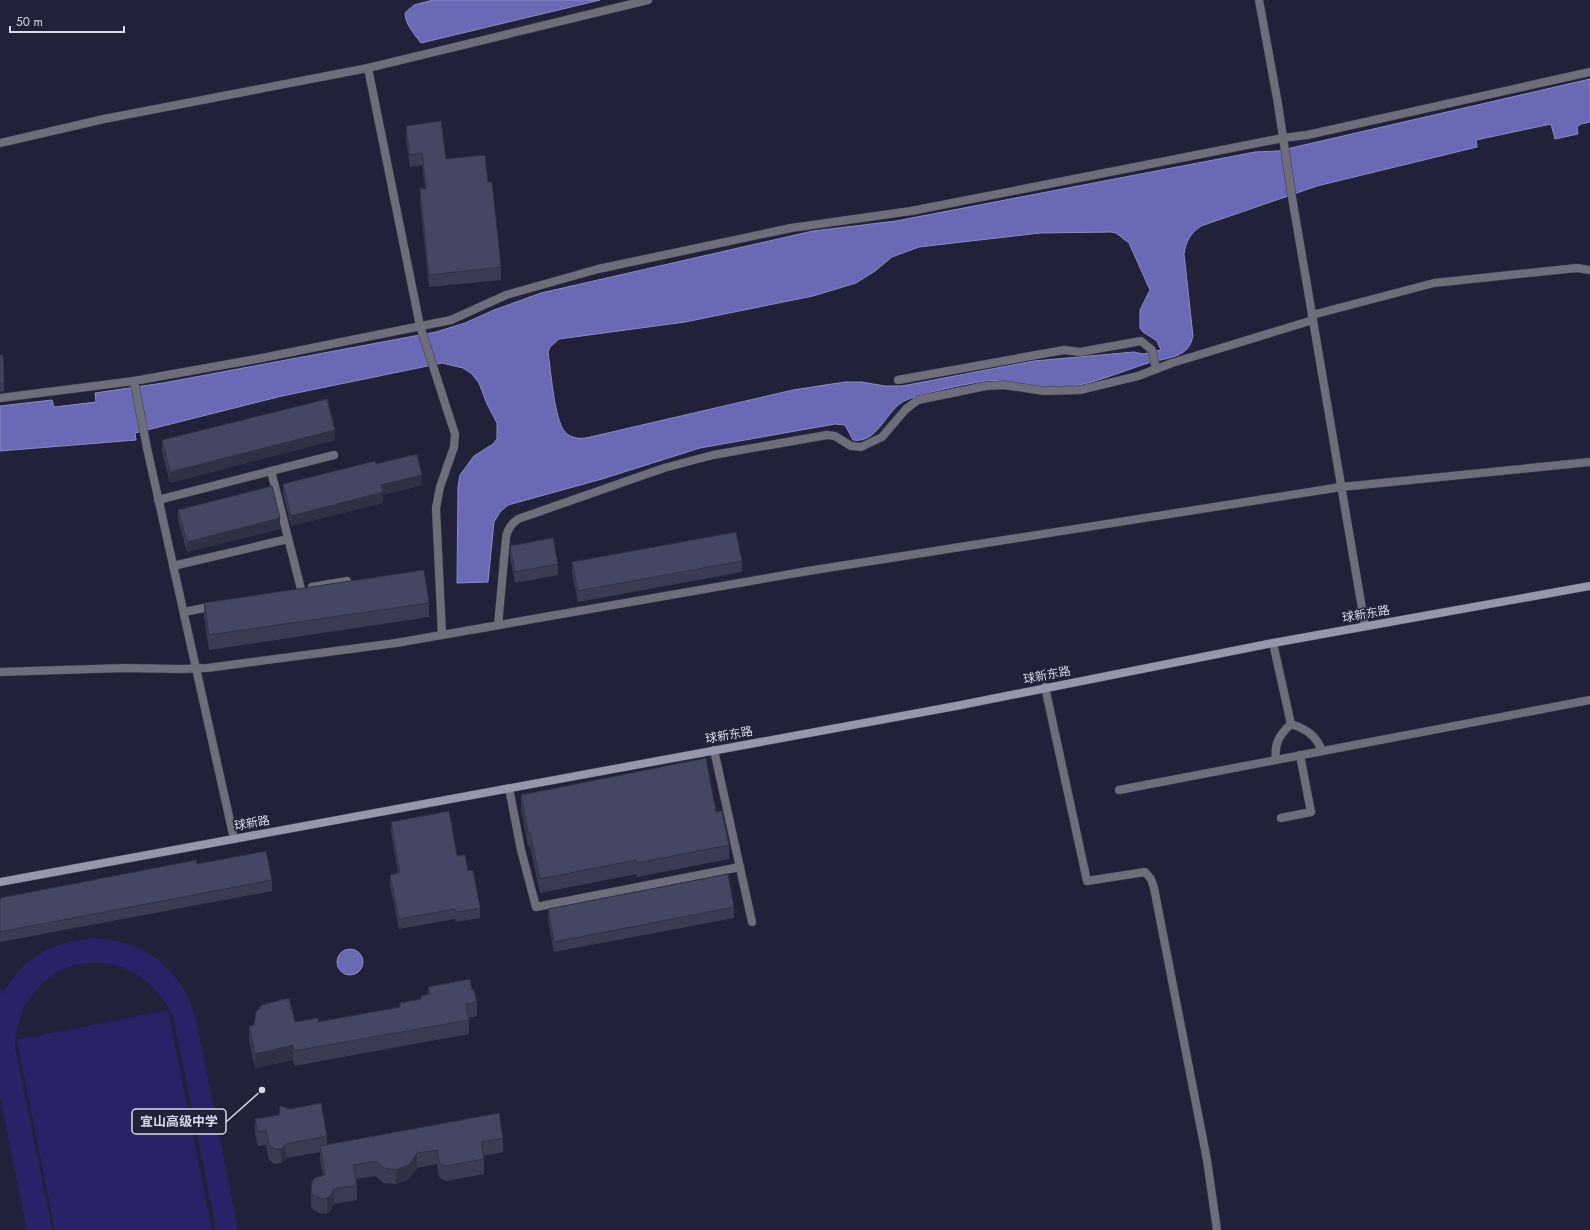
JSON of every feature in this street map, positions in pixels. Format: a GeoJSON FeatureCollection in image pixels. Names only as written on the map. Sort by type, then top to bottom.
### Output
{"type":"FeatureCollection","features":[{"type":"Feature","properties":{"kind":"street"},"geometry":{"type":"LineString","coordinates":[[0,143],[104,119],[368,68],[648,0]]}},
{"type":"Feature","properties":{"kind":"street"},"geometry":{"type":"LineString","coordinates":[[1259,0],[1365,626]]}},
{"type":"Feature","properties":{"kind":"street"},"geometry":{"type":"LineString","coordinates":[[368,68],[420,329],[453,428],[455,441],[453,453],[440,486],[436,508],[442,635]]}},
{"type":"Feature","properties":{"kind":"street"},"geometry":{"type":"LineString","coordinates":[[0,398],[135,384],[257,359],[420,329],[451,320],[506,295],[605,268],[791,228],[911,211],[1283,142],[1307,135],[1590,72]]}},
{"type":"Feature","properties":{"kind":"street"},"geometry":{"type":"LineString","coordinates":[[498,625],[506,538],[510,525],[518,519],[664,468],[713,455],[827,436],[835,436],[851,446],[861,447],[882,437],[888,432],[906,409],[918,400],[986,386],[1004,385],[1044,391],[1080,390],[1138,376],[1156,365],[1313,318],[1434,284],[1577,268],[1590,270]]}},
{"type":"Feature","properties":{"kind":"street"},"geometry":{"type":"LineString","coordinates":[[898,380],[1064,350],[1080,352],[1140,341],[1152,350],[1156,365]]}},
{"type":"Feature","properties":{"kind":"street"},"geometry":{"type":"LineString","coordinates":[[135,384],[158,500],[234,839]]}},
{"type":"Feature","properties":{"kind":"street"},"geometry":{"type":"LineString","coordinates":[[158,500],[334,455]]}},
{"type":"Feature","properties":{"kind":"street"},"geometry":{"type":"LineString","coordinates":[[0,672],[124,668],[196,669],[388,644],[816,569],[1341,487],[1590,462]]}},
{"type":"Feature","properties":{"kind":"street"},"geometry":{"type":"LineString","coordinates":[[271,471],[288,539],[298,590],[347,581]]}},
{"type":"Feature","properties":{"kind":"street"},"geometry":{"type":"LineString","coordinates":[[173,566],[288,539]]}},
{"type":"Feature","properties":{"kind":"street","name":"球新东路"},"geometry":{"type":"LineString","coordinates":[[509,788],[948,707],[1273,642],[1590,586]]}},
{"type":"Feature","properties":{"kind":"street"},"geometry":{"type":"LineString","coordinates":[[184,612],[223,604]]}},
{"type":"Feature","properties":{"kind":"street"},"geometry":{"type":"LineString","coordinates":[[1273,642],[1291,724]]}},
{"type":"Feature","properties":{"kind":"street"},"geometry":{"type":"LineString","coordinates":[[1045,687],[1087,881],[1145,872],[1151,879],[1154,888],[1207,1160],[1216,1230]]}},
{"type":"Feature","properties":{"kind":"street"},"geometry":{"type":"LineString","coordinates":[[1119,790],[1590,700]]}},
{"type":"Feature","properties":{"kind":"street"},"geometry":{"type":"LineString","coordinates":[[1291,724],[1309,732],[1319,743],[1322,751]]}},
{"type":"Feature","properties":{"kind":"street"},"geometry":{"type":"LineString","coordinates":[[1276,760],[1275,748],[1278,738],[1291,724]]}},
{"type":"Feature","properties":{"kind":"street"},"geometry":{"type":"LineString","coordinates":[[714,750],[752,922]]}},
{"type":"Feature","properties":{"kind":"street"},"geometry":{"type":"LineString","coordinates":[[1281,818],[1310,812],[1300,756]]}},
{"type":"Feature","properties":{"kind":"street"},"geometry":{"type":"LineString","coordinates":[[509,788],[521,850],[536,907],[740,867]]}},
{"type":"Feature","properties":{"kind":"street","name":"球新路"},"geometry":{"type":"LineString","coordinates":[[0,882],[509,788]]}},
{"type":"Feature","properties":{"kind":"shaded area"},"geometry":{"type":"Polygon","coordinates":[[[433,0],[600,0],[421,43],[408,25],[405,13],[414,5],[433,0]]]}},
{"type":"Feature","properties":{"kind":"shaded area"},"geometry":{"type":"Polygon","coordinates":[[[1590,79],[1590,122],[1581,124],[1577,127],[1578,134],[1555,139],[1551,124],[1476,140],[1477,147],[1317,186],[1201,226],[1189,238],[1184,254],[1193,336],[1191,343],[1185,351],[1178,355],[1086,384],[1062,388],[1041,389],[994,380],[928,393],[916,396],[901,403],[874,433],[861,440],[853,440],[845,425],[835,424],[700,448],[602,479],[508,505],[500,512],[494,522],[488,582],[457,583],[458,487],[460,475],[474,456],[493,444],[497,439],[497,423],[487,404],[479,383],[472,374],[463,368],[442,363],[282,396],[135,433],[136,440],[0,451],[0,406],[52,400],[54,407],[96,402],[95,393],[163,383],[436,332],[465,323],[494,310],[541,293],[813,231],[896,221],[1255,152],[1278,151],[1590,79]],[[1040,233],[919,247],[892,257],[875,271],[856,283],[813,296],[685,322],[559,339],[550,347],[548,352],[556,406],[561,426],[570,436],[575,438],[586,438],[793,390],[845,382],[902,386],[1034,361],[1134,352],[1143,354],[1161,350],[1157,341],[1143,332],[1140,328],[1140,310],[1150,290],[1129,243],[1116,233],[1040,233]]]}},
{"type":"Feature","properties":{"kind":"shaded area"},"geometry":{"type":"Polygon","coordinates":[[[92,938],[128,944],[143,950],[169,969],[188,997],[195,1015],[237,1230],[215,1230],[215,1223],[173,1016],[155,989],[132,971],[106,963],[80,964],[55,973],[35,991],[21,1016],[15,1048],[52,1230],[27,1230],[0,1096],[0,986],[2,994],[10,981],[19,971],[40,954],[51,948],[63,943],[92,938]]]}},
{"type":"Feature","properties":{"kind":"shaded area"},"geometry":{"type":"Polygon","coordinates":[[[350,949],[359,953],[363,962],[359,971],[350,975],[341,971],[337,962],[341,953],[350,949]]]}},
{"type":"Feature","properties":{"kind":"shaded area"},"geometry":{"type":"Polygon","coordinates":[[[168,1010],[212,1230],[55,1230],[17,1040],[168,1010]]]}},
{"type":"Feature","properties":{"kind":"building"},"geometry":{"type":"Polygon","coordinates":[[[441,121],[446,159],[485,155],[488,182],[492,182],[501,267],[429,275],[420,189],[426,189],[422,153],[410,155],[406,126],[441,121]]]}},
{"type":"Feature","properties":{"kind":"building"},"geometry":{"type":"Polygon","coordinates":[[[3,354],[4,383],[0,383],[0,355],[3,354]]]}},
{"type":"Feature","properties":{"kind":"building"},"geometry":{"type":"Polygon","coordinates":[[[327,399],[335,430],[170,472],[162,440],[327,399]]]}},
{"type":"Feature","properties":{"kind":"building"},"geometry":{"type":"Polygon","coordinates":[[[417,454],[422,475],[381,485],[383,492],[291,516],[283,484],[375,461],[376,464],[417,454]]]}},
{"type":"Feature","properties":{"kind":"building"},"geometry":{"type":"Polygon","coordinates":[[[272,486],[280,518],[187,542],[178,510],[272,486]]]}},
{"type":"Feature","properties":{"kind":"building"},"geometry":{"type":"Polygon","coordinates":[[[736,532],[742,561],[578,591],[572,562],[736,532]]]}},
{"type":"Feature","properties":{"kind":"building"},"geometry":{"type":"Polygon","coordinates":[[[553,538],[558,564],[515,572],[510,546],[553,538]]]}},
{"type":"Feature","properties":{"kind":"building"},"geometry":{"type":"Polygon","coordinates":[[[424,570],[429,603],[209,635],[204,603],[424,570]]]}},
{"type":"Feature","properties":{"kind":"building"},"geometry":{"type":"Polygon","coordinates":[[[706,758],[716,812],[722,811],[729,845],[637,863],[636,860],[540,879],[530,832],[528,832],[521,795],[706,758]]]}},
{"type":"Feature","properties":{"kind":"building"},"geometry":{"type":"Polygon","coordinates":[[[449,811],[457,856],[465,855],[468,871],[473,870],[480,908],[456,912],[455,909],[399,919],[390,875],[400,873],[391,822],[449,811]]]}},
{"type":"Feature","properties":{"kind":"building"},"geometry":{"type":"Polygon","coordinates":[[[266,851],[272,880],[0,932],[0,898],[196,860],[197,864],[266,851]]]}},
{"type":"Feature","properties":{"kind":"building"},"geometry":{"type":"Polygon","coordinates":[[[728,874],[734,907],[554,942],[548,909],[728,874]]]}},
{"type":"Feature","properties":{"kind":"building"},"geometry":{"type":"Polygon","coordinates":[[[470,979],[472,990],[474,990],[477,1002],[466,1004],[469,1020],[294,1051],[293,1045],[255,1054],[249,1026],[254,1025],[256,1012],[262,1005],[289,998],[295,1022],[318,1018],[318,1022],[400,1007],[400,1003],[421,999],[421,996],[430,994],[428,987],[470,979]]]}},
{"type":"Feature","properties":{"kind":"building"},"geometry":{"type":"Polygon","coordinates":[[[321,1103],[327,1136],[286,1144],[281,1149],[275,1149],[269,1145],[266,1130],[258,1132],[255,1119],[279,1115],[280,1106],[290,1109],[321,1103]]]}},
{"type":"Feature","properties":{"kind":"building"},"geometry":{"type":"Polygon","coordinates":[[[499,1113],[503,1138],[481,1142],[484,1159],[447,1166],[441,1165],[437,1150],[417,1153],[409,1165],[396,1170],[384,1168],[375,1161],[353,1165],[357,1185],[334,1189],[331,1195],[327,1198],[322,1199],[313,1195],[311,1191],[312,1182],[315,1178],[325,1175],[320,1146],[499,1113]]]}},
{"type":"Feature","properties":{"kind":"place","name":"宜山高级中学"},"geometry":{"type":"Point","coordinates":[262,1090]}}]}
